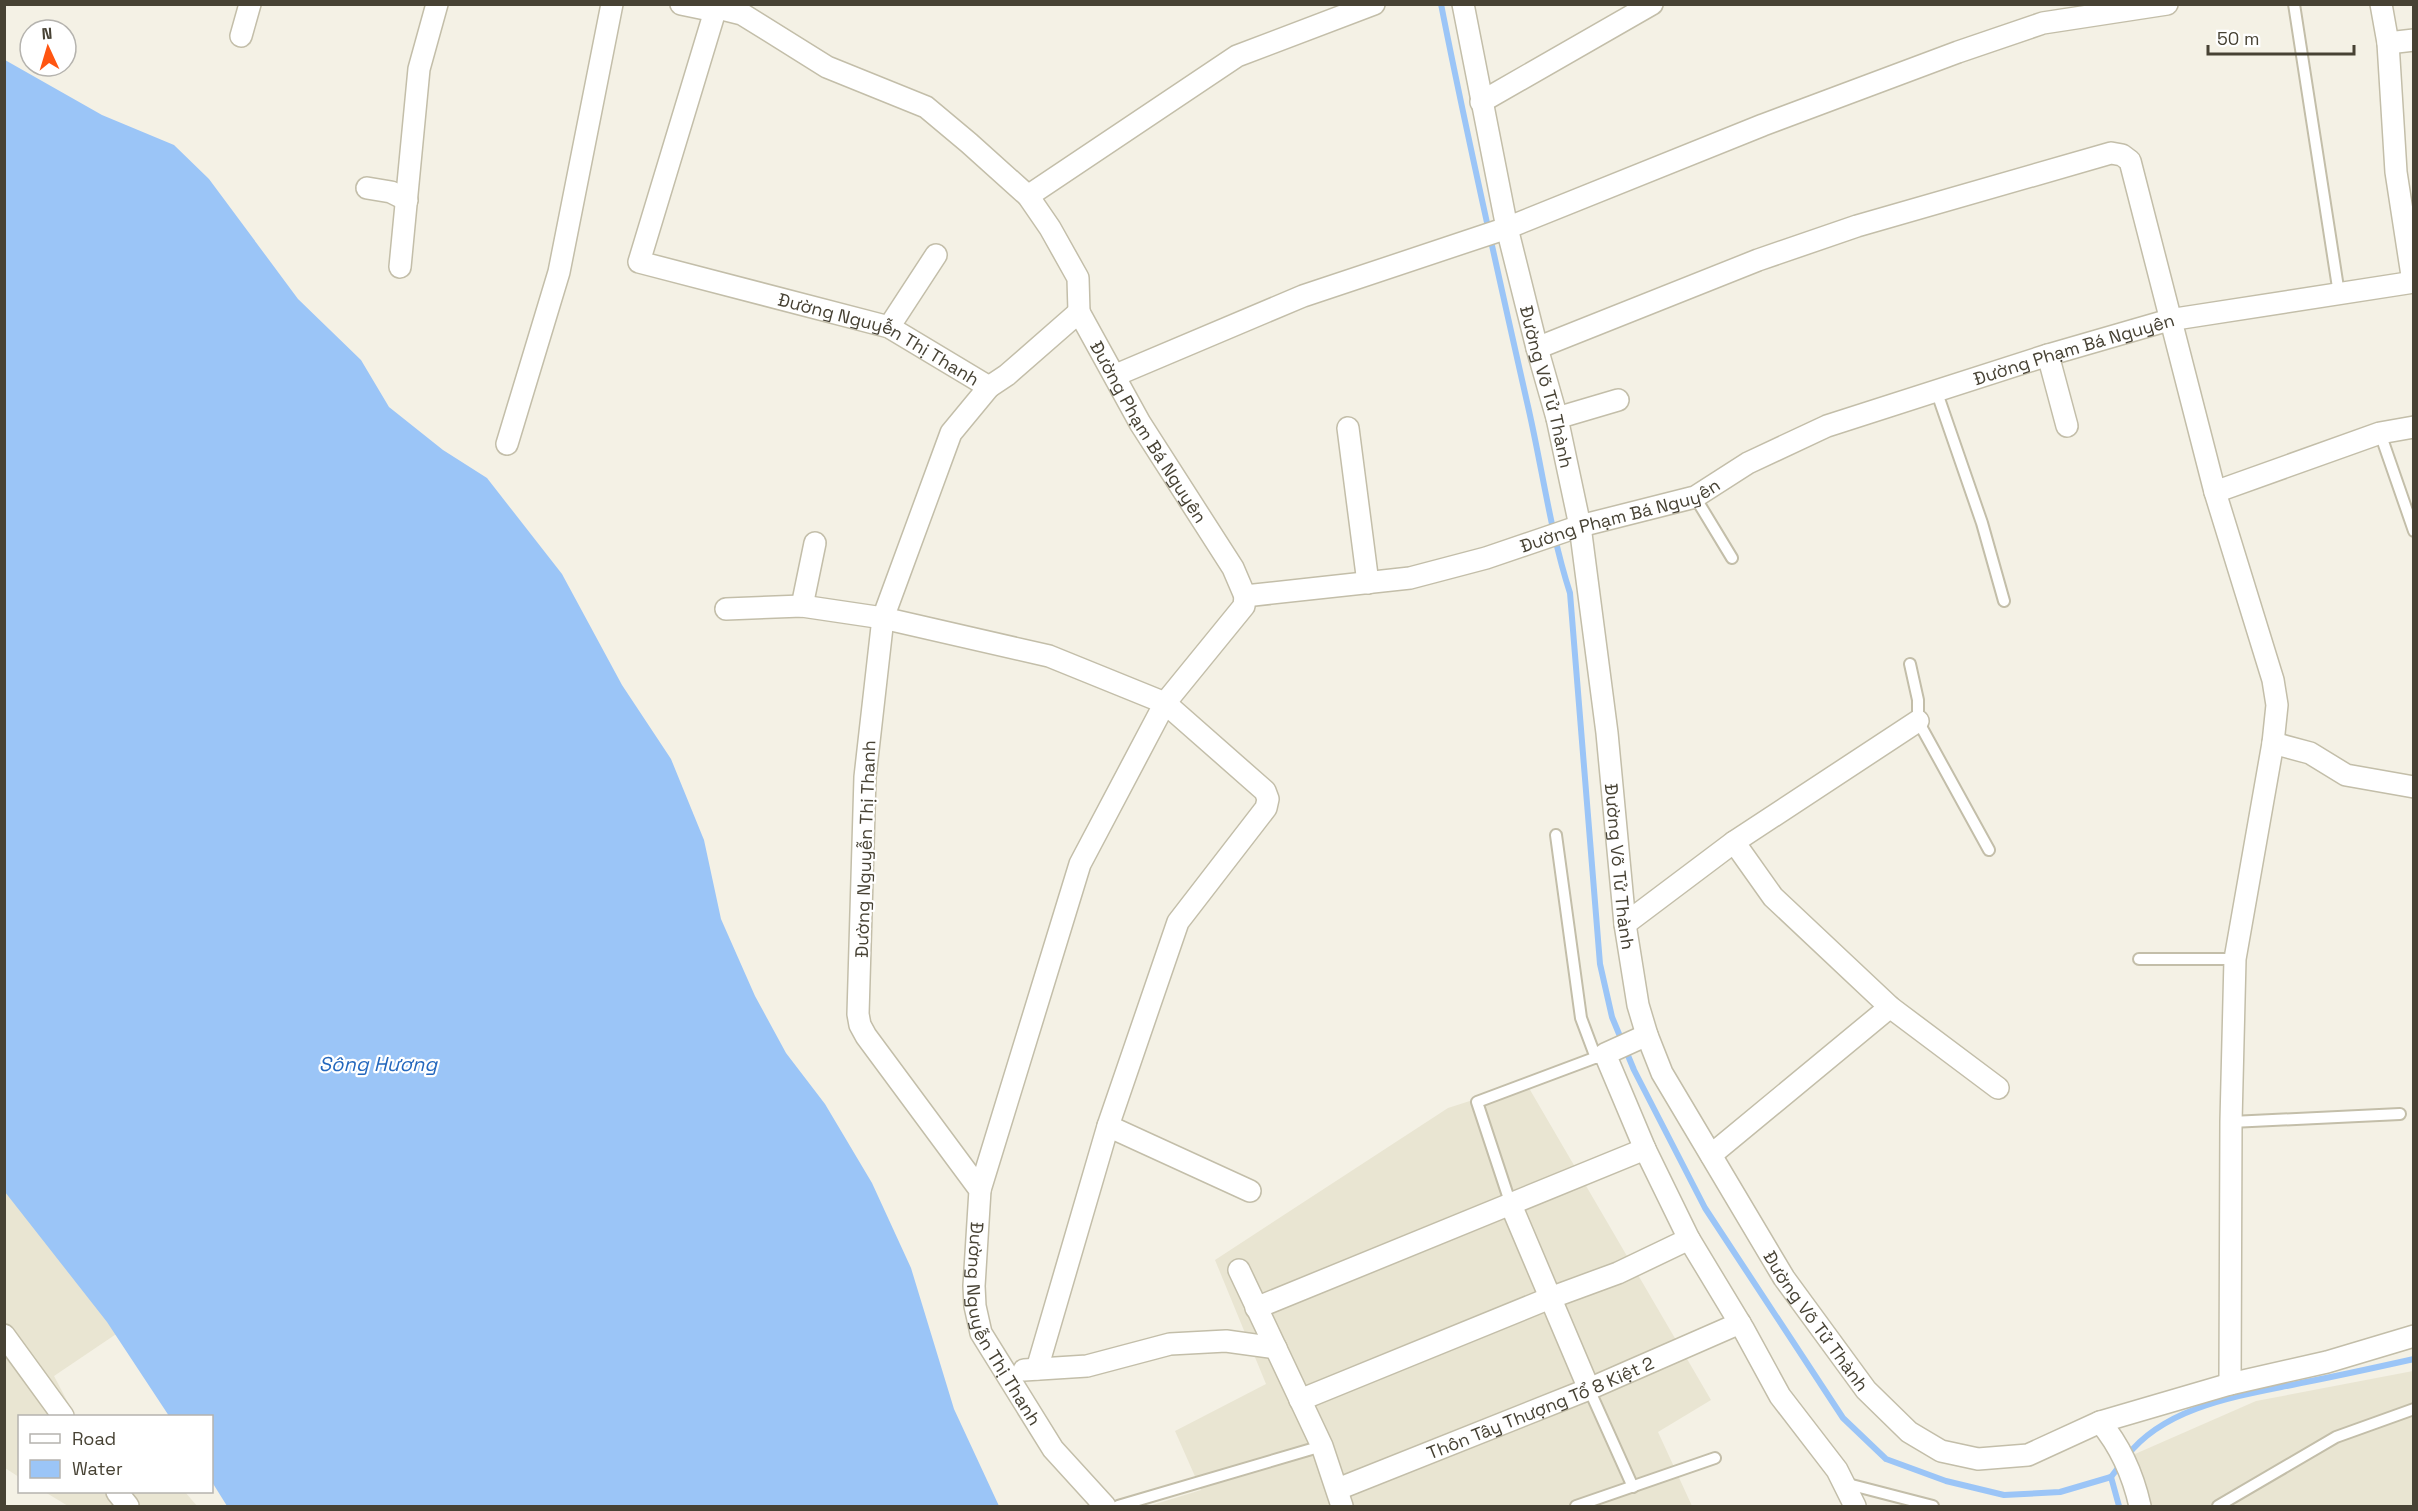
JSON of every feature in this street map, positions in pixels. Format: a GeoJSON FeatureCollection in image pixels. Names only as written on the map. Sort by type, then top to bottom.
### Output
{"type":"FeatureCollection","features":[{"type":"Feature","properties":{"kind":"street"},"geometry":{"type":"LineString","coordinates":[[241,36],[250,4]]}},
{"type":"Feature","properties":{"kind":"street"},"geometry":{"type":"LineString","coordinates":[[400,267],[419,69],[437,4]]}},
{"type":"Feature","properties":{"kind":"street"},"geometry":{"type":"LineString","coordinates":[[507,444],[560,272],[612,4]]}},
{"type":"Feature","properties":{"kind":"street"},"geometry":{"type":"LineString","coordinates":[[681,4],[718,8],[742,14],[827,67],[926,107],[1028,196],[1050,228],[1078,278],[1079,312],[1007,375],[989,387]]}},
{"type":"Feature","properties":{"kind":"street"},"geometry":{"type":"LineString","coordinates":[[1028,196],[1237,56],[1374,4]]}},
{"type":"Feature","properties":{"kind":"street","name":"Đường Võ Tử Thành"},"geometry":{"type":"LineString","coordinates":[[1463,4],[1504,229],[1557,418],[1607,733],[1625,924],[1638,1005],[1638,1040],[1662,1072],[1791,1287],[1866,1390],[1909,1432],[1941,1451],[1978,1459],[2028,1455],[2100,1422],[2230,1384],[2327,1362],[2414,1336]]}},
{"type":"Feature","properties":{"kind":"street"},"geometry":{"type":"LineString","coordinates":[[1480,102],[1652,4]]}},
{"type":"Feature","properties":{"kind":"street"},"geometry":{"type":"LineString","coordinates":[[1116,375],[1303,296],[1504,229],[1763,125],[2043,22],[2167,4]]}},
{"type":"Feature","properties":{"kind":"street"},"geometry":{"type":"LineString","coordinates":[[2382,4],[2388,43],[2396,172],[2413,282]]}},
{"type":"Feature","properties":{"kind":"street","name":"Đường Nguyễn Thị Thanh"},"geometry":{"type":"LineString","coordinates":[[718,8],[639,262],[889,327],[989,387],[951,433],[883,618],[865,777],[860,1025],[980,1190],[975,1306],[981,1333],[1053,1449],[1105,1506]]}},
{"type":"Feature","properties":{"kind":"street"},"geometry":{"type":"LineString","coordinates":[[2388,43],[2414,40]]}},
{"type":"Feature","properties":{"kind":"street"},"geometry":{"type":"LineString","coordinates":[[1537,348],[1648,301],[1857,226],[2111,153],[2122,155],[2130,161],[2215,492],[2273,680],[2277,705],[2273,743],[2235,959],[2230,1122],[2230,1384]]}},
{"type":"Feature","properties":{"kind":"street"},"geometry":{"type":"LineString","coordinates":[[367,188],[391,192],[406,200]]}},
{"type":"Feature","properties":{"kind":"street"},"geometry":{"type":"LineString","coordinates":[[889,327],[936,255]]}},
{"type":"Feature","properties":{"kind":"street","name":"Đường Phạm Bá Nguyên"},"geometry":{"type":"LineString","coordinates":[[1079,312],[1116,375],[1140,423],[1233,568],[1245,596],[1410,578],[1573,528],[1695,497],[1748,463],[1827,426],[2048,355],[2169,320],[2413,282]]}},
{"type":"Feature","properties":{"kind":"street"},"geometry":{"type":"LineString","coordinates":[[2048,355],[2067,426]]}},
{"type":"Feature","properties":{"kind":"street"},"geometry":{"type":"LineString","coordinates":[[1557,418],[1618,400]]}},
{"type":"Feature","properties":{"kind":"street"},"geometry":{"type":"LineString","coordinates":[[2215,492],[2380,433],[2414,427]]}},
{"type":"Feature","properties":{"kind":"street"},"geometry":{"type":"LineString","coordinates":[[1348,428],[1368,583]]}},
{"type":"Feature","properties":{"kind":"street"},"geometry":{"type":"LineString","coordinates":[[802,606],[815,543]]}},
{"type":"Feature","properties":{"kind":"street"},"geometry":{"type":"LineString","coordinates":[[980,1190],[1080,864],[1165,703],[1244,606],[1245,596]]}},
{"type":"Feature","properties":{"kind":"street"},"geometry":{"type":"LineString","coordinates":[[726,609],[802,606],[883,618],[1049,656],[1165,703],[1265,791],[1269,799],[1266,808],[1178,922],[1108,1125],[1037,1369]]}},
{"type":"Feature","properties":{"kind":"street"},"geometry":{"type":"LineString","coordinates":[[1625,924],[1734,842],[1918,721]]}},
{"type":"Feature","properties":{"kind":"street"},"geometry":{"type":"LineString","coordinates":[[2273,743],[2310,753],[2346,775],[2414,787]]}},
{"type":"Feature","properties":{"kind":"street"},"geometry":{"type":"LineString","coordinates":[[1734,842],[1773,897],[1890,1007],[1998,1088]]}},
{"type":"Feature","properties":{"kind":"street"},"geometry":{"type":"LineString","coordinates":[[1711,1155],[1890,1007]]}},
{"type":"Feature","properties":{"kind":"street"},"geometry":{"type":"LineString","coordinates":[[1638,1040],[1601,1056],[1689,1239],[1740,1323],[1780,1396],[1837,1470],[1855,1506]]}},
{"type":"Feature","properties":{"kind":"street"},"geometry":{"type":"LineString","coordinates":[[1108,1125],[1250,1191]]}},
{"type":"Feature","properties":{"kind":"street"},"geometry":{"type":"LineString","coordinates":[[1256,1308],[1645,1149]]}},
{"type":"Feature","properties":{"kind":"street"},"geometry":{"type":"LineString","coordinates":[[1511,1205],[1589,1389]]}},
{"type":"Feature","properties":{"kind":"street"},"geometry":{"type":"LineString","coordinates":[[1300,1400],[1550,1298],[1618,1273],[1689,1239]]}},
{"type":"Feature","properties":{"kind":"street"},"geometry":{"type":"LineString","coordinates":[[1239,1270],[1322,1446],[1340,1498]]}},
{"type":"Feature","properties":{"kind":"street","name":"Thôn Tây Thượng Tổ 8 Kiệt 2"},"geometry":{"type":"LineString","coordinates":[[1340,1498],[1740,1323]]}},
{"type":"Feature","properties":{"kind":"street"},"geometry":{"type":"LineString","coordinates":[[5,1336],[62,1415]]}},
{"type":"Feature","properties":{"kind":"street"},"geometry":{"type":"LineString","coordinates":[[1005,1371],[1087,1366],[1170,1344],[1226,1341],[1276,1348]]}},
{"type":"Feature","properties":{"kind":"street"},"geometry":{"type":"LineString","coordinates":[[2100,1422],[2115,1440],[2134,1481],[2140,1506]]}},
{"type":"Feature","properties":{"kind":"street"},"geometry":{"type":"LineString","coordinates":[[118,1493],[128,1506]]}},
{"type":"Feature","properties":{"kind":"lane"},"geometry":{"type":"LineString","coordinates":[[2294,4],[2339,294]]}},
{"type":"Feature","properties":{"kind":"lane"},"geometry":{"type":"LineString","coordinates":[[1936,390],[1982,523],[2004,601]]}},
{"type":"Feature","properties":{"kind":"lane"},"geometry":{"type":"LineString","coordinates":[[2380,433],[2414,531]]}},
{"type":"Feature","properties":{"kind":"lane"},"geometry":{"type":"LineString","coordinates":[[1695,497],[1732,558]]}},
{"type":"Feature","properties":{"kind":"lane"},"geometry":{"type":"LineString","coordinates":[[1910,664],[1918,700],[1918,721],[1989,850]]}},
{"type":"Feature","properties":{"kind":"lane"},"geometry":{"type":"LineString","coordinates":[[1511,1205],[1477,1102],[1601,1056],[1581,1018],[1556,835]]}},
{"type":"Feature","properties":{"kind":"lane"},"geometry":{"type":"LineString","coordinates":[[2139,959],[2235,959]]}},
{"type":"Feature","properties":{"kind":"lane"},"geometry":{"type":"LineString","coordinates":[[2230,1122],[2400,1114]]}},
{"type":"Feature","properties":{"kind":"lane"},"geometry":{"type":"LineString","coordinates":[[1589,1389],[1633,1487]]}},
{"type":"Feature","properties":{"kind":"lane"},"geometry":{"type":"LineString","coordinates":[[2218,1506],[2336,1437],[2414,1409]]}},
{"type":"Feature","properties":{"kind":"lane"},"geometry":{"type":"LineString","coordinates":[[1118,1506],[1322,1446]]}},
{"type":"Feature","properties":{"kind":"lane"},"geometry":{"type":"LineString","coordinates":[[1576,1506],[1715,1458]]}},
{"type":"Feature","properties":{"kind":"lane"},"geometry":{"type":"LineString","coordinates":[[1844,1483],[1933,1506]]}},
{"type":"Feature","properties":{"kind":"shaded area"},"geometry":{"type":"Polygon","coordinates":[[[1526,1083],[1711,1400],[1658,1432],[1692,1506],[1149,1506],[1201,1490],[1175,1431],[1266,1384],[1215,1260],[1448,1108],[1526,1083]]]}},
{"type":"Feature","properties":{"kind":"shaded area"},"geometry":{"type":"Polygon","coordinates":[[[4,1174],[131,1324],[54,1376],[74,1415],[18,1415],[18,1476],[5,1468],[4,1174]]]}},
{"type":"Feature","properties":{"kind":"shaded area"},"geometry":{"type":"Polygon","coordinates":[[[2413,1371],[2413,1506],[2133,1506],[2135,1454],[2256,1401],[2413,1371]]]}},
{"type":"Feature","properties":{"kind":"shaded area"},"geometry":{"type":"Polygon","coordinates":[[[47,1493],[186,1493],[197,1506],[68,1506],[47,1493]]]}},
{"type":"Feature","properties":{"kind":"water","name":"Sông Hương"},"geometry":{"type":"Polygon","coordinates":[[[5,60],[18,67],[18,78],[37,78],[102,115],[174,145],[209,179],[298,299],[361,360],[389,407],[443,450],[487,478],[562,574],[622,685],[671,759],[704,840],[721,919],[755,996],[786,1053],[825,1104],[872,1183],[911,1268],[954,1409],[999,1506],[227,1506],[213,1484],[213,1415],[168,1415],[107,1322],[5,1192],[5,60]]]}},
{"type":"Feature","properties":{"kind":"waterway"},"geometry":{"type":"LineString","coordinates":[[1441,4],[1552,522],[1570,593],[1600,964],[1612,1017],[1634,1070],[1705,1208],[1843,1418],[1886,1459],[1946,1481],[2004,1495],[2060,1492],[2111,1477],[2121,1464]]}},
{"type":"Feature","properties":{"kind":"waterway"},"geometry":{"type":"LineString","coordinates":[[2127,1456],[2144,1438],[2163,1424],[2209,1404],[2414,1359]]}},
{"type":"Feature","properties":{"kind":"waterway"},"geometry":{"type":"LineString","coordinates":[[2111,1477],[2119,1506]]}}]}
